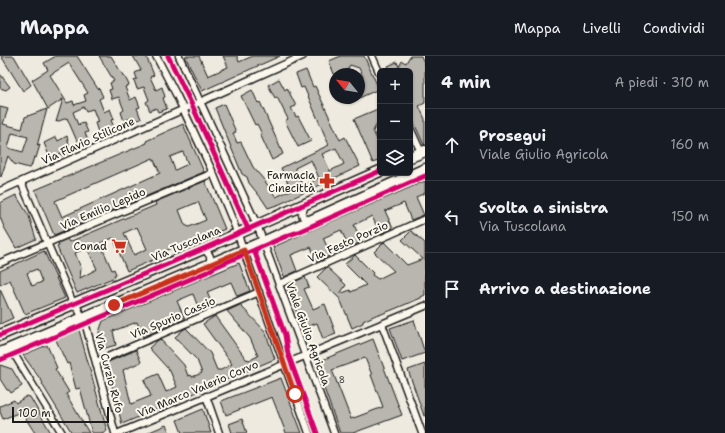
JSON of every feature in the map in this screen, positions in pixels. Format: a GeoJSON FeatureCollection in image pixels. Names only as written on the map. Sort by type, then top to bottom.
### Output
{"type":"FeatureCollection","features":[{"type":"Feature","properties":{"kind":"main road"},"geometry":{"type":"LineString","coordinates":[[413,156],[423,151]]}},
{"type":"Feature","properties":{"kind":"main road"},"geometry":{"type":"LineString","coordinates":[[0,353],[263,242],[425,169]]}},
{"type":"Feature","properties":{"kind":"main road","name":"Via Tuscolana"},"geometry":{"type":"LineString","coordinates":[[0,335],[203,249],[377,172]]}},
{"type":"Feature","properties":{"kind":"street"},"geometry":{"type":"LineString","coordinates":[[156,56],[184,110],[213,173],[238,233]]}},
{"type":"Feature","properties":{"kind":"street"},"geometry":{"type":"LineString","coordinates":[[179,56],[257,225],[263,242]]}},
{"type":"Feature","properties":{"kind":"street","name":"Via Flavio Stilicone"},"geometry":{"type":"LineString","coordinates":[[0,191],[304,56]]}},
{"type":"Feature","properties":{"kind":"street"},"geometry":{"type":"LineString","coordinates":[[372,56],[377,68]]}},
{"type":"Feature","properties":{"kind":"street"},"geometry":{"type":"LineString","coordinates":[[413,133],[423,151]]}},
{"type":"Feature","properties":{"kind":"street","name":"Via Emilio Lepido"},"geometry":{"type":"LineString","coordinates":[[0,263],[213,173]]}},
{"type":"Feature","properties":{"kind":"street"},"geometry":{"type":"LineString","coordinates":[[21,182],[47,244],[82,319]]}},
{"type":"Feature","properties":{"kind":"street"},"geometry":{"type":"LineString","coordinates":[[306,204],[302,214],[309,221]]}},
{"type":"Feature","properties":{"kind":"street","name":"Via Festo Porzio"},"geometry":{"type":"LineString","coordinates":[[279,284],[425,219]]}},
{"type":"Feature","properties":{"kind":"street","name":"Via Tuscolana"},"geometry":{"type":"LineString","coordinates":[[238,233],[244,250]]}},
{"type":"Feature","properties":{"kind":"street","name":"Viale Giulio Agricola"},"geometry":{"type":"LineString","coordinates":[[263,242],[334,433]]}},
{"type":"Feature","properties":{"kind":"street","name":"Via Tuscolana"},"geometry":{"type":"LineString","coordinates":[[203,249],[210,256],[211,260],[208,264]]}},
{"type":"Feature","properties":{"kind":"street"},"geometry":{"type":"LineString","coordinates":[[244,250],[310,433]]}},
{"type":"Feature","properties":{"kind":"street","name":"Via Spurio Cassio"},"geometry":{"type":"LineString","coordinates":[[96,362],[259,292]]}},
{"type":"Feature","properties":{"kind":"street","name":"Via Marco Valerio Corvo"},"geometry":{"type":"LineString","coordinates":[[119,433],[425,306]]}},
{"type":"Feature","properties":{"kind":"street","name":"Via Curzio Rufo"},"geometry":{"type":"LineString","coordinates":[[82,319],[96,362],[115,433]]}},
{"type":"Feature","properties":{"kind":"street"},"geometry":{"type":"LineString","coordinates":[[382,324],[422,433]]}},
{"type":"Feature","properties":{"kind":"street"},"geometry":{"type":"LineString","coordinates":[[11,349],[62,433]]}},
{"type":"Feature","properties":{"kind":"street"},"geometry":{"type":"LineString","coordinates":[[206,396],[219,433]]}},
{"type":"Feature","properties":{"kind":"building"},"geometry":{"type":"Polygon","coordinates":[[[1,56],[14,56],[31,85],[23,91],[1,56]]]}},
{"type":"Feature","properties":{"kind":"building"},"geometry":{"type":"Polygon","coordinates":[[[56,56],[77,56],[98,89],[99,88],[103,97],[99,99],[104,112],[110,109],[114,119],[111,120],[115,130],[106,134],[105,130],[98,132],[95,123],[98,122],[93,109],[86,111],[84,107],[73,112],[78,125],[84,123],[88,132],[85,133],[89,143],[80,148],[67,118],[56,122],[63,99],[48,109],[32,80],[48,70],[44,63],[56,56]],[[69,63],[50,75],[67,103],[73,101],[74,105],[86,101],[84,95],[88,93],[69,63]]]}},
{"type":"Feature","properties":{"kind":"building"},"geometry":{"type":"Polygon","coordinates":[[[99,56],[111,56],[125,77],[129,85],[125,87],[130,100],[136,97],[140,107],[137,108],[141,119],[132,122],[131,118],[124,121],[121,112],[124,110],[119,97],[112,99],[109,90],[112,89],[110,83],[114,81],[99,56]]]}},
{"type":"Feature","properties":{"kind":"building"},"geometry":{"type":"Polygon","coordinates":[[[133,56],[146,56],[154,75],[150,77],[156,90],[162,87],[165,97],[163,98],[167,109],[158,112],[156,108],[150,111],[146,102],[149,100],[144,87],[137,89],[134,80],[137,79],[135,73],[141,70],[133,56]]]}},
{"type":"Feature","properties":{"kind":"building"},"geometry":{"type":"Polygon","coordinates":[[[185,56],[199,56],[208,76],[228,67],[223,56],[237,56],[239,62],[253,56],[280,56],[202,91],[185,56]]]}},
{"type":"Feature","properties":{"kind":"building"},"geometry":{"type":"Polygon","coordinates":[[[341,56],[364,56],[377,85],[377,90],[365,95],[365,68],[350,65],[348,68],[332,68],[329,61],[341,56]]]}},
{"type":"Feature","properties":{"kind":"building"},"geometry":{"type":"Polygon","coordinates":[[[410,56],[421,56],[425,65],[425,103],[419,106],[425,119],[425,145],[413,121],[413,68],[389,68],[388,66],[397,62],[399,67],[402,61],[406,63],[410,56]]]}},
{"type":"Feature","properties":{"kind":"building"},"geometry":{"type":"Polygon","coordinates":[[[306,70],[340,140],[345,137],[360,166],[280,204],[268,208],[249,183],[247,177],[242,174],[215,108],[224,104],[236,132],[233,133],[237,143],[241,142],[253,167],[276,197],[291,190],[281,168],[329,145],[304,87],[301,88],[296,74],[306,70]],[[336,148],[322,154],[330,171],[344,164],[336,148]],[[311,160],[295,168],[303,186],[319,178],[311,160]]]}},
{"type":"Feature","properties":{"kind":"building"},"geometry":{"type":"Polygon","coordinates":[[[0,74],[10,87],[6,90],[0,88],[0,74]]]}},
{"type":"Feature","properties":{"kind":"building"},"geometry":{"type":"Polygon","coordinates":[[[279,79],[285,90],[287,88],[296,106],[291,108],[296,117],[298,116],[311,141],[298,147],[285,121],[288,119],[277,97],[275,98],[268,85],[279,79]]]}},
{"type":"Feature","properties":{"kind":"building"},"geometry":{"type":"Polygon","coordinates":[[[252,90],[258,103],[260,102],[283,154],[272,160],[260,134],[262,134],[257,124],[255,125],[241,96],[252,90]]]}},
{"type":"Feature","properties":{"kind":"building"},"geometry":{"type":"Polygon","coordinates":[[[0,107],[8,109],[3,124],[22,129],[25,117],[47,109],[37,146],[40,145],[36,158],[34,157],[31,167],[29,168],[14,164],[8,156],[1,177],[0,107]],[[12,133],[8,148],[23,152],[28,137],[12,133]]]}},
{"type":"Feature","properties":{"kind":"building"},"geometry":{"type":"Polygon","coordinates":[[[377,109],[377,124],[373,131],[377,140],[377,161],[373,163],[354,119],[377,109]]]}},
{"type":"Feature","properties":{"kind":"building"},"geometry":{"type":"Polygon","coordinates":[[[183,124],[204,172],[54,235],[35,190],[147,143],[146,141],[183,124]],[[183,152],[170,157],[175,170],[188,164],[183,152]],[[153,158],[55,201],[62,217],[160,173],[153,158]]]}},
{"type":"Feature","properties":{"kind":"building"},"geometry":{"type":"Polygon","coordinates":[[[67,136],[71,152],[62,156],[61,153],[50,158],[44,143],[56,137],[58,141],[67,136]]]}},
{"type":"Feature","properties":{"kind":"building"},"geometry":{"type":"Polygon","coordinates":[[[205,181],[225,229],[177,249],[175,247],[165,251],[167,254],[127,271],[113,238],[100,243],[112,270],[114,269],[116,274],[114,275],[115,277],[77,293],[57,247],[59,246],[58,243],[67,239],[69,242],[156,205],[155,202],[205,181]],[[198,202],[179,210],[185,225],[189,227],[206,220],[198,202]],[[137,227],[124,233],[134,255],[147,249],[137,227]],[[87,248],[75,253],[81,268],[80,278],[97,269],[87,248]]]}},
{"type":"Feature","properties":{"kind":"building"},"geometry":{"type":"Polygon","coordinates":[[[425,181],[425,193],[416,197],[424,215],[411,220],[404,203],[385,211],[393,228],[380,234],[372,216],[354,225],[362,242],[349,247],[341,230],[323,238],[331,255],[317,262],[311,247],[291,255],[297,271],[284,277],[273,247],[425,181]]]}},
{"type":"Feature","properties":{"kind":"building"},"geometry":{"type":"Polygon","coordinates":[[[16,195],[29,216],[36,239],[16,248],[0,217],[0,203],[16,195]]]}},
{"type":"Feature","properties":{"kind":"building"},"geometry":{"type":"Polygon","coordinates":[[[411,231],[425,243],[425,295],[392,310],[379,315],[378,314],[352,328],[340,299],[317,277],[327,267],[346,285],[340,294],[350,290],[351,292],[366,285],[345,264],[355,255],[373,273],[372,275],[378,279],[394,271],[374,252],[384,242],[407,265],[423,259],[402,240],[411,231]]]}},
{"type":"Feature","properties":{"kind":"building"},"geometry":{"type":"Polygon","coordinates":[[[44,251],[65,298],[25,314],[10,280],[0,285],[0,271],[44,251]],[[37,269],[27,273],[32,286],[42,282],[37,269]]]}},
{"type":"Feature","properties":{"kind":"building"},"geometry":{"type":"Polygon","coordinates":[[[239,263],[250,291],[237,296],[231,282],[207,292],[213,307],[200,312],[193,294],[177,301],[185,319],[143,337],[137,322],[113,331],[116,345],[102,349],[99,332],[103,321],[239,263]]]}},
{"type":"Feature","properties":{"kind":"building"},"geometry":{"type":"Polygon","coordinates":[[[305,277],[309,287],[304,289],[313,309],[325,304],[336,334],[323,339],[317,323],[303,328],[286,286],[305,277]]]}},
{"type":"Feature","properties":{"kind":"building"},"geometry":{"type":"Polygon","coordinates":[[[0,289],[13,318],[0,324],[0,289]]]}},
{"type":"Feature","properties":{"kind":"building"},"geometry":{"type":"Polygon","coordinates":[[[240,305],[265,331],[275,359],[122,424],[106,363],[136,350],[141,362],[123,370],[131,404],[151,396],[144,380],[158,374],[166,392],[177,387],[170,371],[149,348],[160,339],[184,365],[188,376],[191,375],[192,377],[202,373],[197,360],[175,337],[186,328],[210,353],[217,370],[221,370],[232,364],[203,324],[215,316],[246,359],[250,360],[258,356],[250,338],[227,311],[240,305]]]}},
{"type":"Feature","properties":{"kind":"building"},"geometry":{"type":"Polygon","coordinates":[[[414,320],[425,353],[402,361],[390,328],[414,320]]]}},
{"type":"Feature","properties":{"kind":"building"},"geometry":{"type":"Polygon","coordinates":[[[79,330],[107,431],[101,433],[92,433],[80,388],[76,389],[69,363],[67,364],[56,340],[79,330]]]}},
{"type":"Feature","properties":{"kind":"building"},"geometry":{"type":"Polygon","coordinates":[[[373,339],[402,415],[353,433],[340,433],[315,363],[373,339]],[[365,358],[332,370],[351,419],[383,407],[365,358]]]}},
{"type":"Feature","properties":{"kind":"building"},"geometry":{"type":"Polygon","coordinates":[[[47,345],[57,368],[55,369],[69,392],[66,394],[89,433],[72,433],[42,384],[43,383],[23,355],[47,345]]]}},
{"type":"Feature","properties":{"kind":"building"},"geometry":{"type":"Polygon","coordinates":[[[425,364],[425,416],[424,416],[408,370],[425,364]]]}},
{"type":"Feature","properties":{"kind":"building"},"geometry":{"type":"Polygon","coordinates":[[[0,365],[12,369],[22,386],[11,393],[7,390],[0,379],[0,365]]]}},
{"type":"Feature","properties":{"kind":"building"},"geometry":{"type":"Polygon","coordinates":[[[281,378],[302,433],[286,433],[272,397],[226,415],[221,401],[281,378]]]}},
{"type":"Feature","properties":{"kind":"building"},"geometry":{"type":"Polygon","coordinates":[[[27,396],[30,397],[51,433],[35,433],[23,411],[3,419],[0,412],[0,406],[14,400],[16,403],[27,396]]]}},
{"type":"Feature","properties":{"kind":"building"},"geometry":{"type":"Polygon","coordinates":[[[203,409],[211,433],[182,433],[177,420],[203,409]]]}},
{"type":"Feature","properties":{"kind":"building"},"geometry":{"type":"Polygon","coordinates":[[[242,419],[247,433],[232,433],[229,424],[242,419]]]}},
{"type":"Feature","properties":{"kind":"building"},"geometry":{"type":"Polygon","coordinates":[[[166,425],[170,433],[147,433],[166,425]]]}},
{"type":"Feature","properties":{"kind":"cycle path"},"geometry":{"type":"LineString","coordinates":[[168,56],[192,105],[248,229]]}},
{"type":"Feature","properties":{"kind":"cycle path"},"geometry":{"type":"LineString","coordinates":[[0,335],[203,249],[377,172]]}},
{"type":"Feature","properties":{"kind":"cycle path"},"geometry":{"type":"LineString","coordinates":[[0,360],[207,272],[215,267],[425,176]]}},
{"type":"Feature","properties":{"kind":"cycle path"},"geometry":{"type":"LineString","coordinates":[[254,250],[285,335],[288,354],[317,433]]}},
{"type":"Feature","properties":{"kind":"place","name":"Farmacia Cinecittà"},"geometry":{"type":"Point","coordinates":[327,181]}},
{"type":"Feature","properties":{"kind":"place","name":"Conad"},"geometry":{"type":"Point","coordinates":[119,246]}},
{"type":"Feature","properties":{"kind":"route"},"geometry":{"type":"LineString","coordinates":[[114,305],[244,250],[295,394]]}}]}
